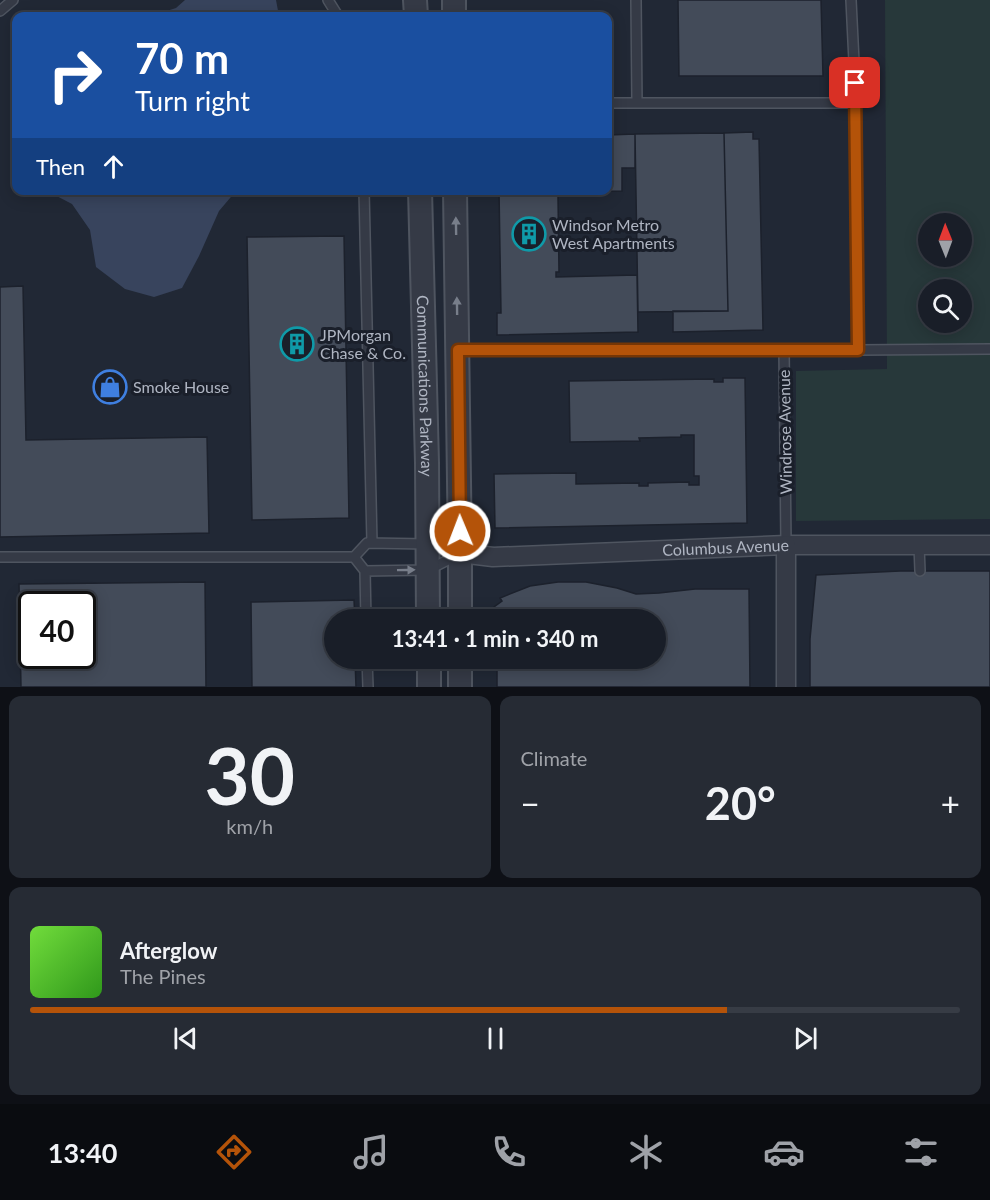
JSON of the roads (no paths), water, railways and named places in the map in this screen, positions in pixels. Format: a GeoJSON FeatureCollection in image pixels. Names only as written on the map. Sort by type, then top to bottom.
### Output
{"type":"FeatureCollection","features":[{"type":"Feature","properties":{"kind":"street","name":"Communications Parkway"},"geometry":{"type":"LineString","coordinates":[[420,195],[429,609]]}},
{"type":"Feature","properties":{"kind":"street","name":"Communications Parkway"},"geometry":{"type":"LineString","coordinates":[[455,195],[460,609]]}},
{"type":"Feature","properties":{"kind":"street","name":"Columbus Avenue"},"geometry":{"type":"LineString","coordinates":[[460,553],[493,557],[786,545],[990,545]]}},
{"type":"Feature","properties":{"kind":"street","name":"Windrose Avenue"},"geometry":{"type":"LineString","coordinates":[[786,545],[786,687]]}},
{"type":"Feature","properties":{"kind":"street"},"geometry":{"type":"LineString","coordinates":[[429,669],[429,687]]}},
{"type":"Feature","properties":{"kind":"street"},"geometry":{"type":"LineString","coordinates":[[460,669],[460,687]]}},
{"type":"Feature","properties":{"kind":"lane"},"geometry":{"type":"LineString","coordinates":[[0,11],[13,0]]}},
{"type":"Feature","properties":{"kind":"lane"},"geometry":{"type":"LineString","coordinates":[[636,0],[637,103]]}},
{"type":"Feature","properties":{"kind":"lane"},"geometry":{"type":"LineString","coordinates":[[851,0],[856,103],[858,350]]}},
{"type":"Feature","properties":{"kind":"lane"},"geometry":{"type":"LineString","coordinates":[[612,103],[856,103]]}},
{"type":"Feature","properties":{"kind":"lane"},"geometry":{"type":"LineString","coordinates":[[364,195],[372,543]]}},
{"type":"Feature","properties":{"kind":"lane"},"geometry":{"type":"LineString","coordinates":[[458,350],[784,349]]}},
{"type":"Feature","properties":{"kind":"lane","name":"Windrose Avenue"},"geometry":{"type":"LineString","coordinates":[[786,545],[784,349],[990,349]]}},
{"type":"Feature","properties":{"kind":"lane"},"geometry":{"type":"LineString","coordinates":[[0,557],[354,557],[367,543],[428,544],[460,553]]}},
{"type":"Feature","properties":{"kind":"lane"},"geometry":{"type":"LineString","coordinates":[[919,545],[920,571]]}},
{"type":"Feature","properties":{"kind":"lane"},"geometry":{"type":"LineString","coordinates":[[365,571],[428,570],[460,553]]}},
{"type":"Feature","properties":{"kind":"lane"},"geometry":{"type":"LineString","coordinates":[[354,557],[365,571],[366,609]]}},
{"type":"Feature","properties":{"kind":"lane"},"geometry":{"type":"LineString","coordinates":[[367,669],[368,687]]}},
{"type":"Feature","properties":{"kind":"water"},"geometry":{"type":"Polygon","coordinates":[[[185,0],[276,0],[278,12],[164,12],[176,8],[185,0]]]}},
{"type":"Feature","properties":{"kind":"water"},"geometry":{"type":"Polygon","coordinates":[[[55,195],[233,195],[219,211],[182,288],[154,297],[125,289],[96,267],[90,230],[72,204],[55,195]]]}},
{"type":"Feature","properties":{"kind":"place","name":"Windsor Metro West Apartments"},"geometry":{"type":"Point","coordinates":[529,234]}},
{"type":"Feature","properties":{"kind":"place","name":"JPMorgan Chase & Co."},"geometry":{"type":"Point","coordinates":[297,344]}},
{"type":"Feature","properties":{"kind":"place","name":"Smoke House"},"geometry":{"type":"Point","coordinates":[110,387]}}]}
